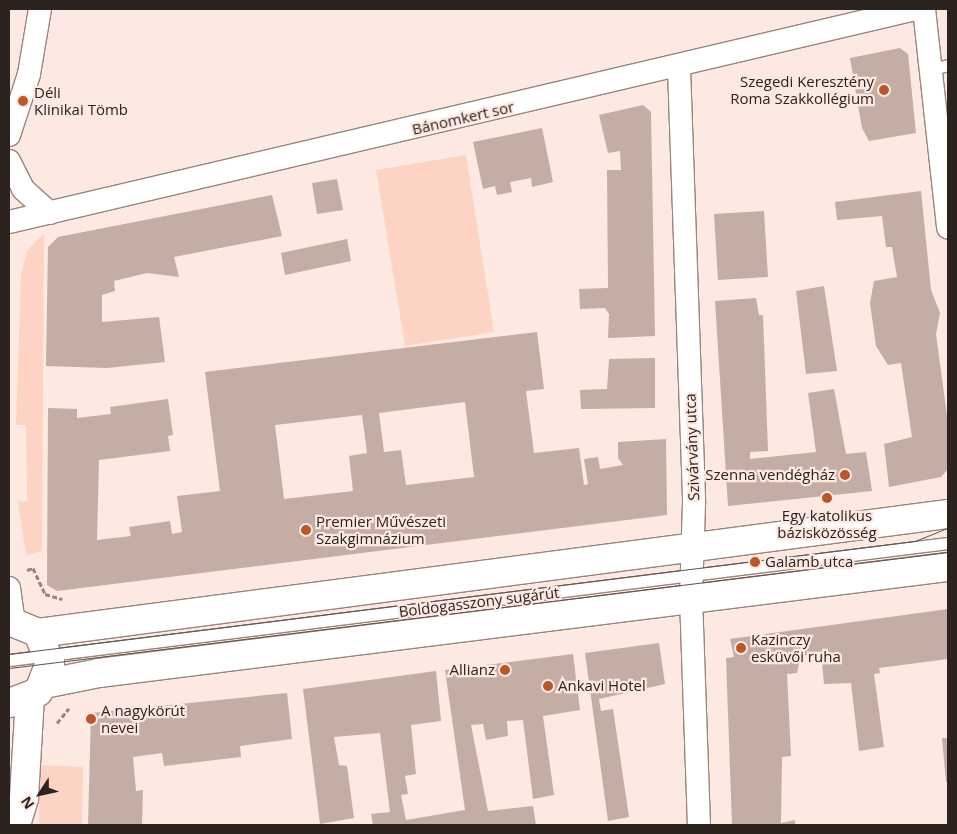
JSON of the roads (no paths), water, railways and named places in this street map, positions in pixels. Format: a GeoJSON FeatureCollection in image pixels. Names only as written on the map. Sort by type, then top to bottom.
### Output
{"type":"FeatureCollection","features":[{"type":"Feature","properties":{"kind":"street"},"geometry":{"type":"LineString","coordinates":[[9,135],[29,74],[40,9]]}},
{"type":"Feature","properties":{"kind":"street","name":"Bánomkert sor"},"geometry":{"type":"LineString","coordinates":[[9,222],[679,68],[916,9]]}},
{"type":"Feature","properties":{"kind":"street"},"geometry":{"type":"LineString","coordinates":[[924,9],[940,67],[948,228]]}},
{"type":"Feature","properties":{"kind":"street","name":"Szivárvány utca"},"geometry":{"type":"LineString","coordinates":[[679,68],[699,825]]}},
{"type":"Feature","properties":{"kind":"street"},"geometry":{"type":"LineString","coordinates":[[9,161],[23,189],[50,213]]}},
{"type":"Feature","properties":{"kind":"street","name":"Boldogasszony sugárút"},"geometry":{"type":"LineString","coordinates":[[28,633],[693,549],[948,514]]}},
{"type":"Feature","properties":{"kind":"street","name":"Boldogasszony sugárút"},"geometry":{"type":"LineString","coordinates":[[27,695],[99,674],[692,587],[948,567]]}},
{"type":"Feature","properties":{"kind":"street"},"geometry":{"type":"LineString","coordinates":[[9,588],[28,633],[27,695],[29,743],[24,798],[16,825]]}},
{"type":"Feature","properties":{"kind":"lane"},"geometry":{"type":"LineString","coordinates":[[30,9],[40,9]]}},
{"type":"Feature","properties":{"kind":"lane","name":"Boldogasszony sugárút"},"geometry":{"type":"LineString","coordinates":[[9,660],[28,633],[692,587],[948,543]]}},
{"type":"Feature","properties":{"kind":"tram line"},"geometry":{"type":"LineString","coordinates":[[9,654],[915,541],[948,528]]}},
{"type":"Feature","properties":{"kind":"tram line"},"geometry":{"type":"LineString","coordinates":[[9,668],[948,552]]}},
{"type":"Feature","properties":{"kind":"place","name":"Szegedi Keresztény Roma Szakkollégium"},"geometry":{"type":"Point","coordinates":[884,90]}},
{"type":"Feature","properties":{"kind":"place","name":"Déli Klinikai Tömb"},"geometry":{"type":"Point","coordinates":[23,101]}},
{"type":"Feature","properties":{"kind":"place","name":"Szenna vendégház"},"geometry":{"type":"Point","coordinates":[845,475]}},
{"type":"Feature","properties":{"kind":"place","name":"Egy katolikus bázisközösség"},"geometry":{"type":"Point","coordinates":[827,498]}},
{"type":"Feature","properties":{"kind":"place","name":"Premier Művészeti Szakgimnázium"},"geometry":{"type":"Point","coordinates":[306,530]}},
{"type":"Feature","properties":{"kind":"place","name":"Galamb utca"},"geometry":{"type":"Point","coordinates":[755,562]}},
{"type":"Feature","properties":{"kind":"place","name":"Kazinczy esküvői ruha"},"geometry":{"type":"Point","coordinates":[741,648]}},
{"type":"Feature","properties":{"kind":"place","name":"Allianz"},"geometry":{"type":"Point","coordinates":[505,670]}},
{"type":"Feature","properties":{"kind":"place","name":"Ankavi Hotel"},"geometry":{"type":"Point","coordinates":[548,686]}},
{"type":"Feature","properties":{"kind":"place","name":"A nagykörút nevei"},"geometry":{"type":"Point","coordinates":[91,719]}}]}
